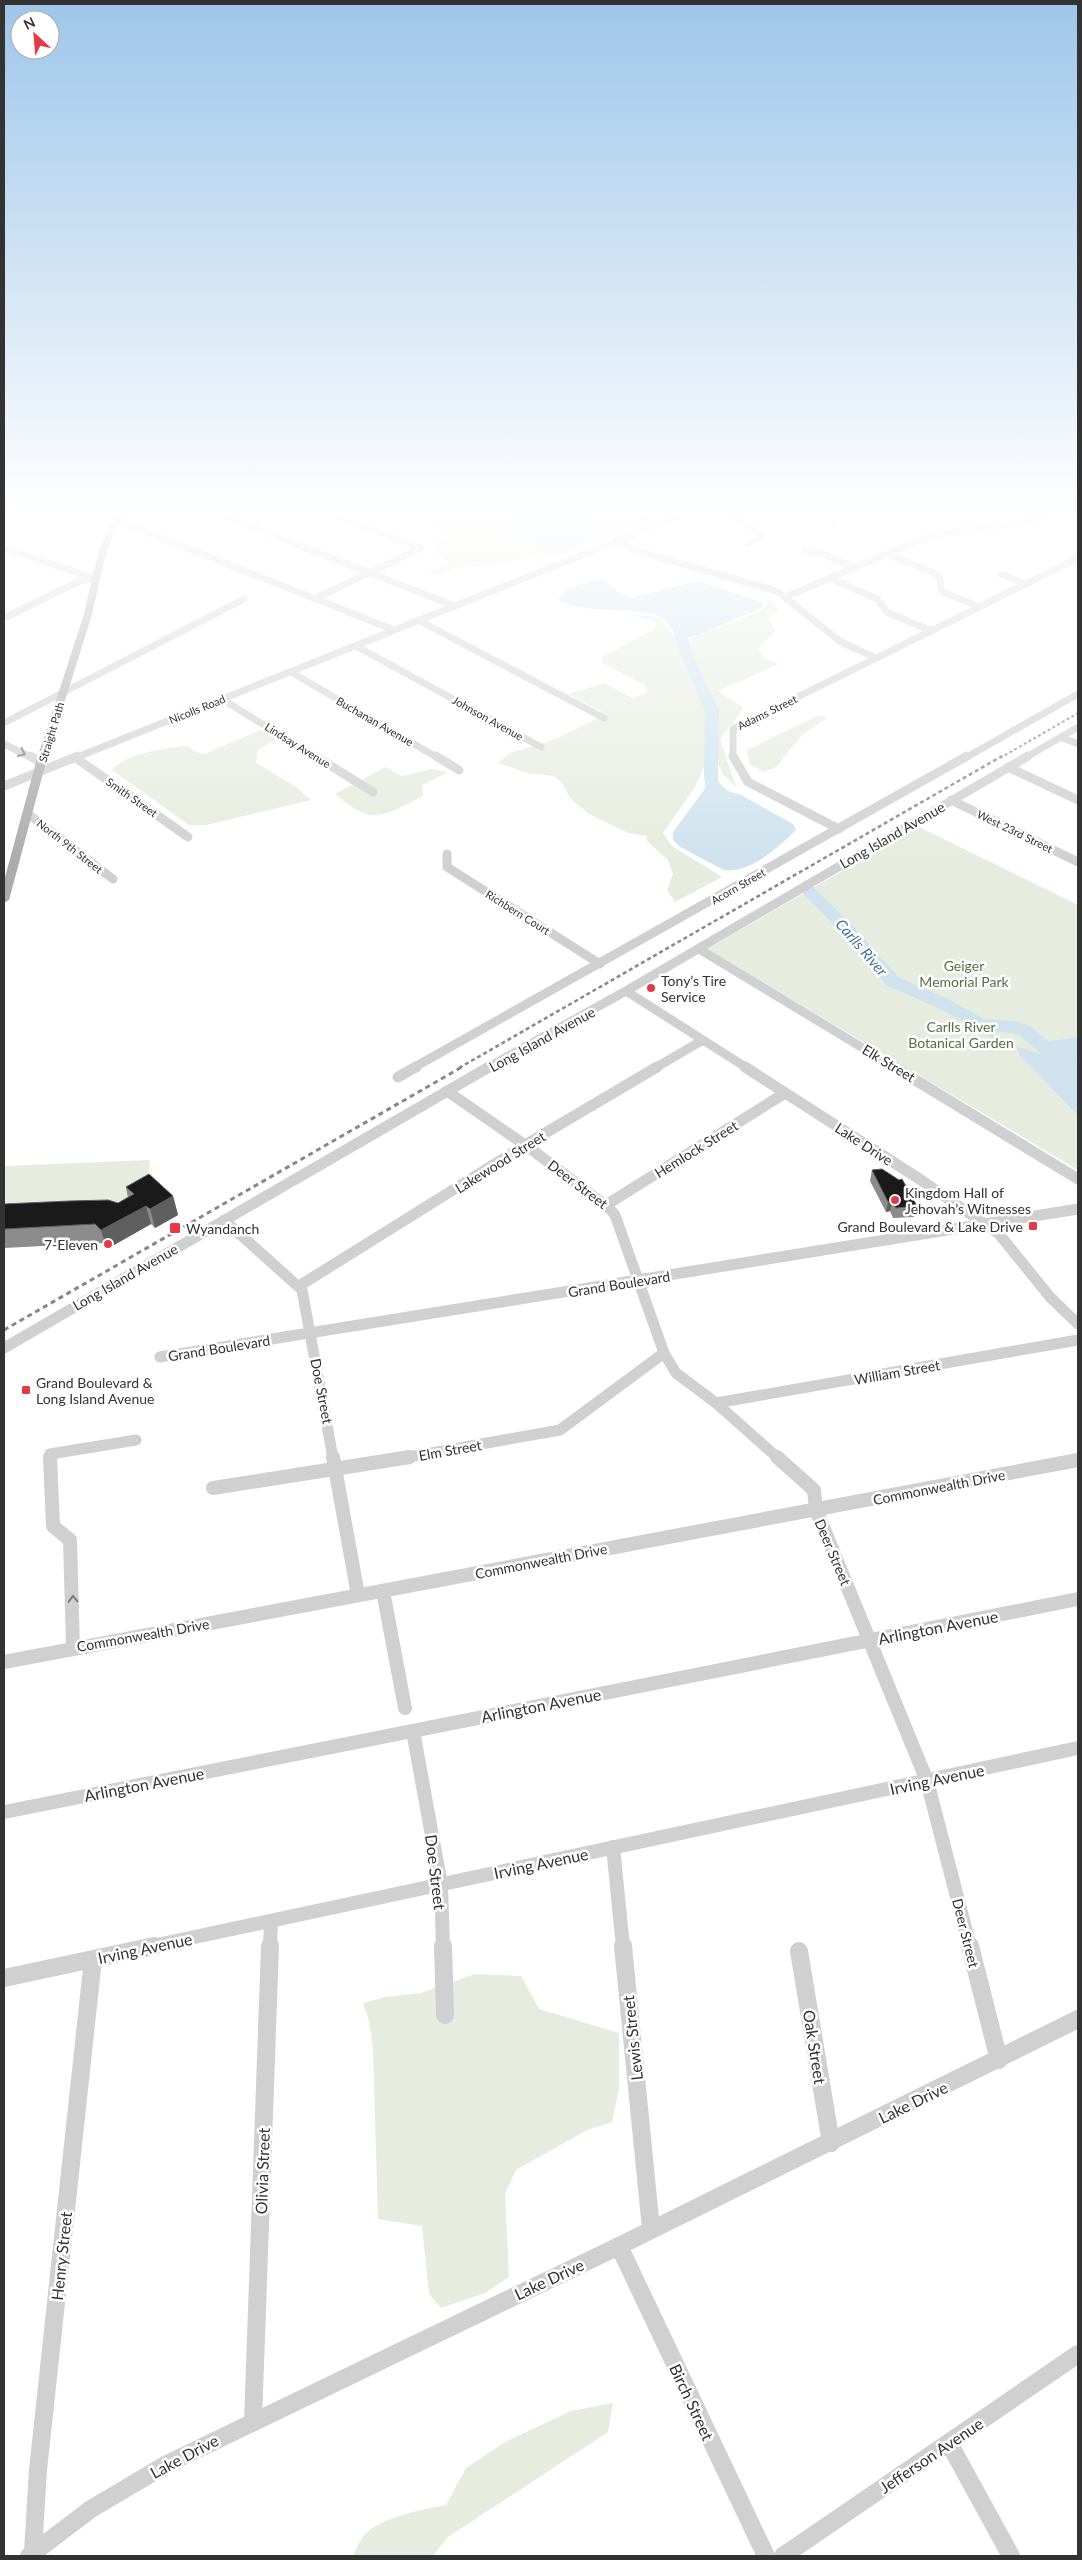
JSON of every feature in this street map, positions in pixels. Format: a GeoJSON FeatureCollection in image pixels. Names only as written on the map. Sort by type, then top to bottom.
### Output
{"type":"FeatureCollection","features":[{"type":"Feature","properties":{"kind":"main road","name":"Straight Path"},"geometry":{"type":"LineString","coordinates":[[4,900],[6,886],[40,767],[83,628]]}},
{"type":"Feature","properties":{"kind":"street"},"geometry":{"type":"LineString","coordinates":[[4,723],[187,628]]}},
{"type":"Feature","properties":{"kind":"street"},"geometry":{"type":"LineString","coordinates":[[390,628],[394,630]]}},
{"type":"Feature","properties":{"kind":"street","name":"Nicolls Road"},"geometry":{"type":"LineString","coordinates":[[4,786],[40,767],[76,758],[398,628]]}},
{"type":"Feature","properties":{"kind":"street"},"geometry":{"type":"LineString","coordinates":[[434,628],[604,718]]}},
{"type":"Feature","properties":{"kind":"street"},"geometry":{"type":"LineString","coordinates":[[824,628],[841,642],[876,658]]}},
{"type":"Feature","properties":{"kind":"street"},"geometry":{"type":"LineString","coordinates":[[926,628],[932,631]]}},
{"type":"Feature","properties":{"kind":"street","name":"Adams Street"},"geometry":{"type":"LineString","coordinates":[[839,829],[748,782],[733,759],[733,729],[937,628]]}},
{"type":"Feature","properties":{"kind":"street","name":"Johnson Avenue"},"geometry":{"type":"LineString","coordinates":[[356,646],[541,747]]}},
{"type":"Feature","properties":{"kind":"street","name":"Buchanan Avenue"},"geometry":{"type":"LineString","coordinates":[[291,672],[459,770]]}},
{"type":"Feature","properties":{"kind":"street","name":"Acorn Street"},"geometry":{"type":"LineString","coordinates":[[398,1077],[1078,694]]}},
{"type":"Feature","properties":{"kind":"street","name":"Lindsay Avenue"},"geometry":{"type":"LineString","coordinates":[[222,699],[373,792]]}},
{"type":"Feature","properties":{"kind":"street","name":"Long Island Avenue"},"geometry":{"type":"LineString","coordinates":[[4,1348],[447,1091],[699,949],[1078,727]]}},
{"type":"Feature","properties":{"kind":"street"},"geometry":{"type":"LineString","coordinates":[[1061,736],[1078,744]]}},
{"type":"Feature","properties":{"kind":"street"},"geometry":{"type":"LineString","coordinates":[[4,744],[40,767]]}},
{"type":"Feature","properties":{"kind":"street","name":"Smith Street"},"geometry":{"type":"LineString","coordinates":[[76,758],[188,837]]}},
{"type":"Feature","properties":{"kind":"street"},"geometry":{"type":"LineString","coordinates":[[1008,767],[1078,800]]}},
{"type":"Feature","properties":{"kind":"street","name":"West 23rd Street"},"geometry":{"type":"LineString","coordinates":[[951,800],[1078,862]]}},
{"type":"Feature","properties":{"kind":"street","name":"North 9th Street"},"geometry":{"type":"LineString","coordinates":[[27,813],[113,879]]}},
{"type":"Feature","properties":{"kind":"street","name":"Richbern Court"},"geometry":{"type":"LineString","coordinates":[[447,854],[447,867],[600,964]]}},
{"type":"Feature","properties":{"kind":"street","name":"Elk Street"},"geometry":{"type":"LineString","coordinates":[[699,949],[1078,1179]]}},
{"type":"Feature","properties":{"kind":"street","name":"Lake Drive"},"geometry":{"type":"LineString","coordinates":[[626,991],[921,1180],[999,1234],[1050,1297],[1078,1324]]}},
{"type":"Feature","properties":{"kind":"street","name":"Lakewood Street"},"geometry":{"type":"LineString","coordinates":[[298,1286],[525,1146],[703,1040]]}},
{"type":"Feature","properties":{"kind":"street","name":"Deer Street"},"geometry":{"type":"LineString","coordinates":[[447,1091],[606,1205],[615,1215],[664,1353],[676,1373],[716,1403],[814,1490],[816,1510],[871,1640],[927,1781],[999,2060]]}},
{"type":"Feature","properties":{"kind":"street","name":"Hemlock Street"},"geometry":{"type":"LineString","coordinates":[[606,1205],[786,1093]]}},
{"type":"Feature","properties":{"kind":"street","name":"Grand Boulevard"},"geometry":{"type":"LineString","coordinates":[[160,1358],[1078,1209]]}},
{"type":"Feature","properties":{"kind":"street","name":"Doe Street"},"geometry":{"type":"LineString","coordinates":[[224,1220],[302,1290],[337,1470],[358,1595]]}},
{"type":"Feature","properties":{"kind":"street","name":"William Street"},"geometry":{"type":"LineString","coordinates":[[716,1403],[1078,1340]]}},
{"type":"Feature","properties":{"kind":"street","name":"Elm Street"},"geometry":{"type":"LineString","coordinates":[[213,1488],[337,1470],[560,1430],[664,1353]]}},
{"type":"Feature","properties":{"kind":"street"},"geometry":{"type":"LineString","coordinates":[[73,1648],[70,1540],[52,1526],[50,1454],[136,1440]]}},
{"type":"Feature","properties":{"kind":"street","name":"Commonwealth Drive"},"geometry":{"type":"LineString","coordinates":[[4,1662],[1078,1460]]}},
{"type":"Feature","properties":{"kind":"street"},"geometry":{"type":"LineString","coordinates":[[384,1590],[405,1708]]}},
{"type":"Feature","properties":{"kind":"street","name":"Arlington Avenue"},"geometry":{"type":"LineString","coordinates":[[4,1812],[1078,1599]]}},
{"type":"Feature","properties":{"kind":"street","name":"Doe Street"},"geometry":{"type":"LineString","coordinates":[[413,1730],[441,1885],[445,2015]]}},
{"type":"Feature","properties":{"kind":"street","name":"Irving Avenue"},"geometry":{"type":"LineString","coordinates":[[4,1978],[1078,1748]]}},
{"type":"Feature","properties":{"kind":"street","name":"Lewis Street"},"geometry":{"type":"LineString","coordinates":[[613,1847],[651,2229]]}},
{"type":"Feature","properties":{"kind":"street","name":"Olivia Street"},"geometry":{"type":"LineString","coordinates":[[253,2421],[271,1921]]}},
{"type":"Feature","properties":{"kind":"street","name":"Oak Street"},"geometry":{"type":"LineString","coordinates":[[799,1951],[831,2143]]}},
{"type":"Feature","properties":{"kind":"street","name":"Henry Street"},"geometry":{"type":"LineString","coordinates":[[31,2554],[60,2256],[94,1959]]}},
{"type":"Feature","properties":{"kind":"street","name":"Lake Drive"},"geometry":{"type":"LineString","coordinates":[[31,2554],[99,2504],[167,2464],[831,2143],[1078,2019]]}},
{"type":"Feature","properties":{"kind":"street","name":"Birch Street"},"geometry":{"type":"LineString","coordinates":[[619,2246],[766,2556]]}},
{"type":"Feature","properties":{"kind":"street","name":"Jefferson Avenue"},"geometry":{"type":"LineString","coordinates":[[783,2556],[1078,2354]]}},
{"type":"Feature","properties":{"kind":"street"},"geometry":{"type":"LineString","coordinates":[[949,2442],[1011,2556]]}},
{"type":"Feature","properties":{"kind":"green space"},"geometry":{"type":"Polygon","coordinates":[[[654,628],[668,628],[680,643],[716,628],[774,628],[775,630],[758,649],[765,658],[779,664],[718,691],[743,707],[720,739],[736,787],[722,773],[718,763],[704,766],[695,787],[663,833],[672,846],[722,877],[675,902],[667,890],[673,874],[668,860],[647,841],[647,836],[628,833],[589,814],[570,798],[562,783],[554,776],[527,773],[498,763],[510,753],[556,739],[594,720],[602,712],[568,694],[605,683],[632,698],[647,693],[646,686],[601,662],[602,657],[654,628]]]}},
{"type":"Feature","properties":{"kind":"green space"},"geometry":{"type":"Polygon","coordinates":[[[819,715],[826,719],[803,734],[776,767],[764,772],[750,764],[747,750],[819,715]]]}},
{"type":"Feature","properties":{"kind":"green space"},"geometry":{"type":"Polygon","coordinates":[[[261,730],[276,739],[258,750],[256,763],[295,786],[311,800],[206,825],[189,825],[112,770],[118,764],[136,755],[158,750],[188,746],[196,752],[204,754],[261,730]]]}},
{"type":"Feature","properties":{"kind":"green space"},"geometry":{"type":"Polygon","coordinates":[[[385,767],[402,776],[432,769],[448,772],[422,785],[423,796],[397,809],[378,815],[359,811],[335,794],[385,767]]]}},
{"type":"Feature","properties":{"kind":"green space","name":"Geiger Memorial Park"},"geometry":{"type":"Polygon","coordinates":[[[919,827],[1078,905],[1078,1170],[707,949],[919,827]]]}},
{"type":"Feature","properties":{"kind":"green space"},"geometry":{"type":"Polygon","coordinates":[[[150,1160],[147,1185],[122,1201],[4,1208],[4,1166],[150,1160]]]}},
{"type":"Feature","properties":{"kind":"green space"},"geometry":{"type":"Polygon","coordinates":[[[475,1974],[521,1976],[539,2009],[619,2033],[619,2089],[612,2122],[587,2130],[516,2170],[505,2194],[509,2277],[485,2293],[441,2308],[429,2294],[422,2226],[378,2219],[373,2049],[369,2021],[363,2003],[385,1997],[421,1993],[475,1974]]]}},
{"type":"Feature","properties":{"kind":"green space"},"geometry":{"type":"Polygon","coordinates":[[[613,2403],[608,2432],[448,2537],[433,2556],[353,2556],[364,2535],[380,2524],[402,2515],[446,2505],[466,2468],[507,2441],[571,2411],[613,2403]]]}},
{"type":"Feature","properties":{"kind":"water"},"geometry":{"type":"Polygon","coordinates":[[[672,628],[713,628],[696,636],[682,639],[672,628]]]}},
{"type":"Feature","properties":{"kind":"water"},"geometry":{"type":"Polygon","coordinates":[[[711,775],[728,791],[741,795],[793,824],[796,830],[763,858],[753,864],[734,870],[724,870],[680,847],[673,840],[673,832],[704,790],[711,775]]]}},
{"type":"Feature","properties":{"kind":"water"},"geometry":{"type":"Polygon","coordinates":[[[1078,1037],[1078,1115],[1020,1056],[1016,1046],[1043,1055],[1047,1052],[1031,1043],[1033,1040],[1045,1042],[1078,1037]]]}},
{"type":"Feature","properties":{"kind":"building"},"geometry":{"type":"Polygon","coordinates":[[[882,1169],[899,1180],[902,1179],[917,1206],[896,1208],[892,1201],[888,1202],[872,1170],[882,1169]]]}},
{"type":"Feature","properties":{"kind":"building"},"geometry":{"type":"Polygon","coordinates":[[[149,1174],[173,1196],[150,1209],[146,1206],[101,1230],[95,1224],[4,1229],[4,1204],[108,1200],[118,1203],[134,1194],[126,1187],[149,1174]]]}},
{"type":"Feature","properties":{"kind":"waterway","name":"Carlls River"},"geometry":{"type":"LineString","coordinates":[[679,628],[686,653],[712,711],[711,775],[714,802]]}},
{"type":"Feature","properties":{"kind":"waterway","name":"Carlls River"},"geometry":{"type":"LineString","coordinates":[[808,890],[840,922],[892,981],[942,1003],[981,1024],[1015,1026],[1024,1030],[1033,1040],[1078,1076]]}},
{"type":"Feature","properties":{"kind":"waterway"},"geometry":{"type":"LineString","coordinates":[[964,1016],[970,1027],[1001,1040]]}},
{"type":"Feature","properties":{"kind":"railway"},"geometry":{"type":"LineString","coordinates":[[1000,758],[1078,713]]}},
{"type":"Feature","properties":{"kind":"railway"},"geometry":{"type":"LineString","coordinates":[[459,1068],[1002,756]]}},
{"type":"Feature","properties":{"kind":"railway"},"geometry":{"type":"LineString","coordinates":[[4,1330],[462,1067]]}},
{"type":"Feature","properties":{"kind":"place","name":"Tony’s Tire Service"},"geometry":{"type":"Point","coordinates":[651,988]}},
{"type":"Feature","properties":{"kind":"place","name":"Kingdom Hall of Jehovah’s Witnesses"},"geometry":{"type":"Point","coordinates":[895,1200]}},
{"type":"Feature","properties":{"kind":"place","name":"Grand Boulevard & Lake Drive"},"geometry":{"type":"Point","coordinates":[1033,1226]}},
{"type":"Feature","properties":{"kind":"place","name":"Wyandanch"},"geometry":{"type":"Point","coordinates":[175,1228]}},
{"type":"Feature","properties":{"kind":"place","name":"7-Eleven"},"geometry":{"type":"Point","coordinates":[108,1244]}},
{"type":"Feature","properties":{"kind":"place","name":"Grand Boulevard & Long Island Avenue"},"geometry":{"type":"Point","coordinates":[26,1390]}},
{"type":"Feature","properties":{"kind":"park label","name":"Carlls River Botanical Garden"},"geometry":{"type":"Point","coordinates":[961,1034]}}]}
